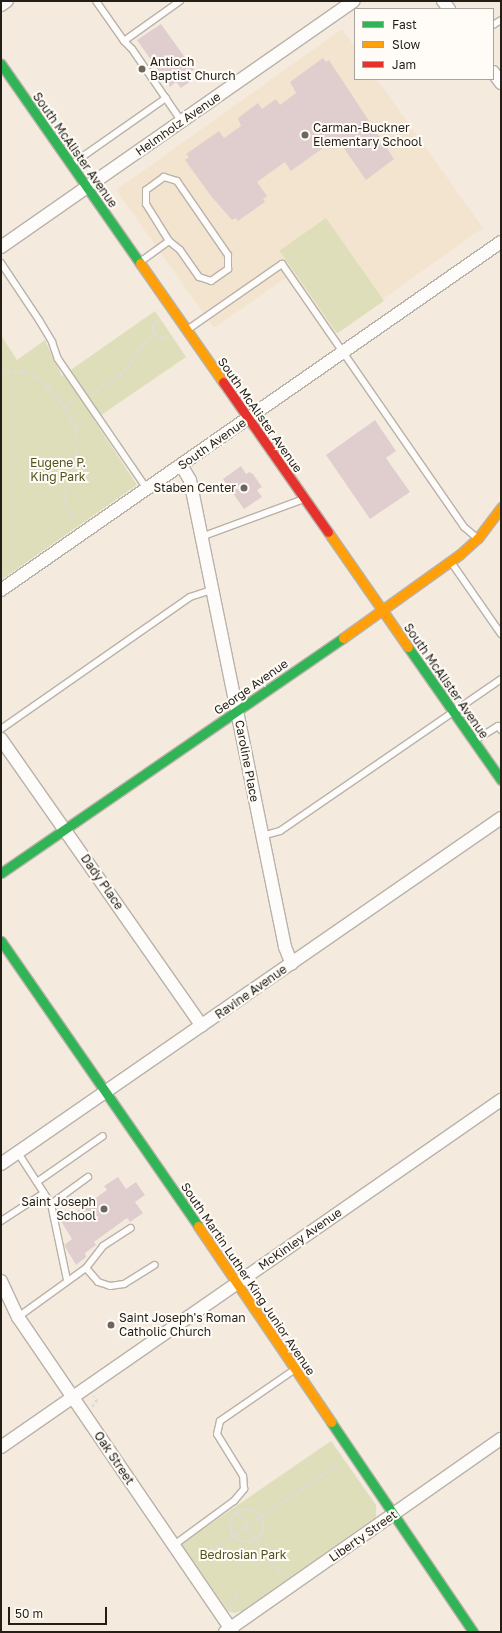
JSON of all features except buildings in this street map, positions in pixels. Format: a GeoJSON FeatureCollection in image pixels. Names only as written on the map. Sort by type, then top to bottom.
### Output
{"type":"FeatureCollection","features":[{"type":"Feature","properties":{"kind":"street"},"geometry":{"type":"LineString","coordinates":[[1,5],[7,1]]}},
{"type":"Feature","properties":{"kind":"street","name":"Helmholz Avenue"},"geometry":{"type":"LineString","coordinates":[[1,247],[354,1]]}},
{"type":"Feature","properties":{"kind":"street","name":"South McAlister Avenue"},"geometry":{"type":"LineString","coordinates":[[1,64],[186,331],[500,777]]}},
{"type":"Feature","properties":{"kind":"street"},"geometry":{"type":"LineString","coordinates":[[494,73],[501,83]]}},
{"type":"Feature","properties":{"kind":"street","name":"South Avenue"},"geometry":{"type":"LineString","coordinates":[[1,590],[249,419],[501,242]]}},
{"type":"Feature","properties":{"kind":"street","name":"Caroline Place"},"geometry":{"type":"LineString","coordinates":[[181,465],[190,480],[211,590],[262,836],[286,947],[292,964]]}},
{"type":"Feature","properties":{"kind":"street","name":"George Avenue"},"geometry":{"type":"LineString","coordinates":[[1,873],[237,711],[450,561],[478,538],[501,507]]}},
{"type":"Feature","properties":{"kind":"street","name":"Dady Place"},"geometry":{"type":"LineString","coordinates":[[1,739],[202,1026]]}},
{"type":"Feature","properties":{"kind":"street","name":"Ravine Avenue"},"geometry":{"type":"LineString","coordinates":[[1,1164],[501,818]]}},
{"type":"Feature","properties":{"kind":"street","name":"South Martin Luther King Junior Avenue"},"geometry":{"type":"LineString","coordinates":[[1,941],[106,1092],[473,1632]]}},
{"type":"Feature","properties":{"kind":"street","name":"McKinley Avenue"},"geometry":{"type":"LineString","coordinates":[[1,1447],[501,1100]]}},
{"type":"Feature","properties":{"kind":"street","name":"Oak Street"},"geometry":{"type":"LineString","coordinates":[[1,1281],[18,1317],[174,1545],[229,1631]]}},
{"type":"Feature","properties":{"kind":"street","name":"Liberty Street"},"geometry":{"type":"LineString","coordinates":[[229,1631],[501,1439]]}},
{"type":"Feature","properties":{"kind":"lane"},"geometry":{"type":"LineString","coordinates":[[96,1],[124,41],[132,49],[182,122]]}},
{"type":"Feature","properties":{"kind":"lane"},"geometry":{"type":"LineString","coordinates":[[124,41],[180,1]]}},
{"type":"Feature","properties":{"kind":"lane"},"geometry":{"type":"LineString","coordinates":[[71,165],[166,98]]}},
{"type":"Feature","properties":{"kind":"lane"},"geometry":{"type":"LineString","coordinates":[[164,177],[177,181],[228,255],[228,269],[211,281],[199,277],[180,250],[169,241],[146,204],[146,190],[164,177]]}},
{"type":"Feature","properties":{"kind":"lane"},"geometry":{"type":"LineString","coordinates":[[139,262],[169,241]]}},
{"type":"Feature","properties":{"kind":"lane"},"geometry":{"type":"LineString","coordinates":[[1,263],[40,320],[52,342],[58,359],[147,489]]}},
{"type":"Feature","properties":{"kind":"lane"},"geometry":{"type":"LineString","coordinates":[[186,331],[282,264],[464,527],[478,538]]}},
{"type":"Feature","properties":{"kind":"lane"},"geometry":{"type":"LineString","coordinates":[[201,537],[304,499]]}},
{"type":"Feature","properties":{"kind":"lane"},"geometry":{"type":"LineString","coordinates":[[450,561],[501,634]]}},
{"type":"Feature","properties":{"kind":"lane"},"geometry":{"type":"LineString","coordinates":[[1,730],[190,597],[211,590]]}},
{"type":"Feature","properties":{"kind":"lane"},"geometry":{"type":"LineString","coordinates":[[262,836],[280,831],[501,679]]}},
{"type":"Feature","properties":{"kind":"lane"},"geometry":{"type":"LineString","coordinates":[[474,742],[498,726],[501,730]]}},
{"type":"Feature","properties":{"kind":"lane"},"geometry":{"type":"LineString","coordinates":[[37,1182],[102,1136]]}},
{"type":"Feature","properties":{"kind":"lane"},"geometry":{"type":"LineString","coordinates":[[18,1153],[51,1204],[67,1280]]}},
{"type":"Feature","properties":{"kind":"lane"},"geometry":{"type":"LineString","coordinates":[[51,1204],[88,1178]]}},
{"type":"Feature","properties":{"kind":"lane"},"geometry":{"type":"LineString","coordinates":[[1,1221],[44,1192]]}},
{"type":"Feature","properties":{"kind":"lane"},"geometry":{"type":"LineString","coordinates":[[18,1317],[67,1280],[86,1268],[103,1246],[131,1228]]}},
{"type":"Feature","properties":{"kind":"lane"},"geometry":{"type":"LineString","coordinates":[[86,1268],[98,1282],[110,1286],[124,1284],[154,1265]]}},
{"type":"Feature","properties":{"kind":"lane"},"geometry":{"type":"LineString","coordinates":[[174,1545],[234,1501],[244,1489],[243,1476],[217,1434],[220,1421],[294,1370]]}},
{"type":"Feature","properties":{"kind":"path"},"geometry":{"type":"LineString","coordinates":[[158,320],[153,327],[155,334],[162,338],[169,336]]}},
{"type":"Feature","properties":{"kind":"path"},"geometry":{"type":"LineString","coordinates":[[65,407],[82,394],[104,387],[120,376],[145,342],[155,334]]}},
{"type":"Feature","properties":{"kind":"path"},"geometry":{"type":"LineString","coordinates":[[1,372],[22,371],[35,377],[48,386],[65,407],[77,431],[77,454],[64,501],[75,518]]}},
{"type":"Feature","properties":{"kind":"path"},"geometry":{"type":"LineString","coordinates":[[201,1557],[337,1465]]}},
{"type":"Feature","properties":{"kind":"path"},"geometry":{"type":"LineString","coordinates":[[253,1510],[261,1516],[264,1528],[257,1540],[242,1543],[233,1536],[230,1526],[238,1512],[253,1510]]}},
{"type":"Feature","properties":{"kind":"path"},"geometry":{"type":"LineString","coordinates":[[238,1512],[280,1573]]}},
{"type":"Feature","properties":{"kind":"path"},"geometry":{"type":"LineString","coordinates":[[234,1605],[237,1591]]}},
{"type":"Feature","properties":{"kind":"shaded area","name":"Carman-Buckner Elementary School"},"geometry":{"type":"Polygon","coordinates":[[[342,29],[354,46],[354,80],[378,80],[483,228],[329,337],[287,277],[214,328],[116,190],[342,29]]]}},
{"type":"Feature","properties":{"kind":"green space"},"geometry":{"type":"Polygon","coordinates":[[[326,218],[384,301],[337,333],[279,251],[326,218]]]}},
{"type":"Feature","properties":{"kind":"green space","name":"Eugene P. King Park"},"geometry":{"type":"Polygon","coordinates":[[[155,311],[186,357],[94,420],[137,485],[1,580],[1,335],[17,360],[45,340],[62,376],[155,311]]]}},
{"type":"Feature","properties":{"kind":"green space","name":"Bedrosian Park"},"geometry":{"type":"Polygon","coordinates":[[[331,1441],[376,1505],[376,1517],[242,1611],[234,1613],[228,1611],[181,1544],[331,1441]]]}},
{"type":"Feature","properties":{"kind":"traffic: fast"},"geometry":{"type":"LineString","coordinates":[[1,64],[140,263]]}},
{"type":"Feature","properties":{"kind":"traffic: fast"},"geometry":{"type":"LineString","coordinates":[[1,873],[343,638]]}},
{"type":"Feature","properties":{"kind":"traffic: fast"},"geometry":{"type":"LineString","coordinates":[[408,647],[501,780]]}},
{"type":"Feature","properties":{"kind":"traffic: fast"},"geometry":{"type":"LineString","coordinates":[[1,941],[198,1226]]}},
{"type":"Feature","properties":{"kind":"traffic: fast"},"geometry":{"type":"LineString","coordinates":[[331,1422],[473,1632]]}},
{"type":"Feature","properties":{"kind":"traffic: slow"},"geometry":{"type":"LineString","coordinates":[[140,263],[223,382]]}},
{"type":"Feature","properties":{"kind":"traffic: slow"},"geometry":{"type":"LineString","coordinates":[[343,638],[459,555],[478,538],[501,507]]}},
{"type":"Feature","properties":{"kind":"traffic: slow"},"geometry":{"type":"LineString","coordinates":[[328,532],[408,647]]}},
{"type":"Feature","properties":{"kind":"traffic: slow"},"geometry":{"type":"LineString","coordinates":[[198,1226],[331,1422]]}},
{"type":"Feature","properties":{"kind":"traffic: jam"},"geometry":{"type":"LineString","coordinates":[[223,382],[328,532]]}},
{"type":"Feature","properties":{"kind":"place","name":"Antioch Baptist Church"},"geometry":{"type":"Point","coordinates":[142,69]}},
{"type":"Feature","properties":{"kind":"place","name":"Carman-Buckner Elementary School"},"geometry":{"type":"Point","coordinates":[305,135]}},
{"type":"Feature","properties":{"kind":"place","name":"Staben Center"},"geometry":{"type":"Point","coordinates":[244,488]}},
{"type":"Feature","properties":{"kind":"place","name":"Saint Joseph School"},"geometry":{"type":"Point","coordinates":[104,1209]}},
{"type":"Feature","properties":{"kind":"place","name":"Saint Joseph's Roman Catholic Church"},"geometry":{"type":"Point","coordinates":[111,1325]}}]}
